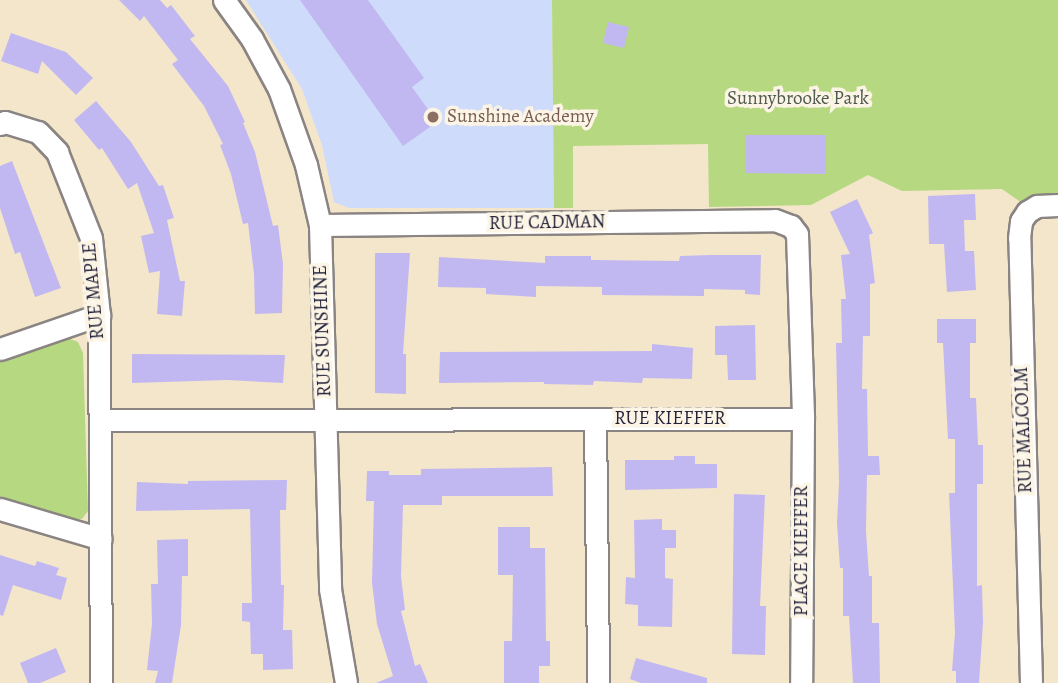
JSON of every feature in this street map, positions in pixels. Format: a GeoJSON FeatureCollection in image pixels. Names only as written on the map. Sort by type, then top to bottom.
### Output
{"type":"FeatureCollection","features":[{"type":"Feature","properties":{"kind":"street","name":"RUE SUNSHINE"},"geometry":{"type":"LineString","coordinates":[[225,0],[252,39],[279,89],[306,165],[320,225],[330,589],[346,683]]}},
{"type":"Feature","properties":{"kind":"street","name":"RUE MAPLE"},"geometry":{"type":"LineString","coordinates":[[0,124],[5,122],[38,132],[57,152],[91,238],[99,315],[102,683]]}},
{"type":"Feature","properties":{"kind":"street","name":"RUE MALCOLM"},"geometry":{"type":"LineString","coordinates":[[1031,683],[1019,238],[1021,221],[1027,212],[1037,206],[1058,205]]}},
{"type":"Feature","properties":{"kind":"street","name":"RUE CADMAN"},"geometry":{"type":"LineString","coordinates":[[320,225],[775,220],[791,226],[797,234],[803,419]]}},
{"type":"Feature","properties":{"kind":"street"},"geometry":{"type":"LineString","coordinates":[[0,349],[99,315]]}},
{"type":"Feature","properties":{"kind":"street"},"geometry":{"type":"LineString","coordinates":[[100,420],[325,419]]}},
{"type":"Feature","properties":{"kind":"street","name":"RUE KIEFFER"},"geometry":{"type":"LineString","coordinates":[[325,419],[803,419]]}},
{"type":"Feature","properties":{"kind":"street"},"geometry":{"type":"LineString","coordinates":[[595,419],[598,683]]}},
{"type":"Feature","properties":{"kind":"street","name":"PLACE KIEFFER"},"geometry":{"type":"LineString","coordinates":[[801,683],[803,419]]}},
{"type":"Feature","properties":{"kind":"street"},"geometry":{"type":"LineString","coordinates":[[0,509],[101,539]]}},
{"type":"Feature","properties":{"kind":"shaded area","name":"Sunshine Academy"},"geometry":{"type":"Polygon","coordinates":[[[246,0],[552,0],[554,208],[349,208],[334,202],[322,145],[302,89],[246,0]]]}},
{"type":"Feature","properties":{"kind":"green space","name":"Sunnybrooke Park"},"geometry":{"type":"Polygon","coordinates":[[[552,0],[1058,0],[1058,193],[1038,195],[1022,203],[1002,189],[902,191],[868,175],[811,205],[709,207],[708,144],[573,146],[573,208],[554,208],[552,0]]]}},
{"type":"Feature","properties":{"kind":"green space"},"geometry":{"type":"Polygon","coordinates":[[[68,338],[78,342],[83,353],[88,511],[82,519],[70,519],[0,500],[0,360],[68,338]]]}},
{"type":"Feature","properties":{"kind":"building"},"geometry":{"type":"Polygon","coordinates":[[[119,0],[160,0],[167,8],[171,5],[195,36],[190,39],[228,86],[245,122],[243,123],[255,152],[273,226],[278,225],[283,264],[282,313],[255,314],[248,223],[243,224],[231,174],[220,145],[223,144],[204,106],[172,64],[178,60],[144,16],[140,21],[119,0]]]}},
{"type":"Feature","properties":{"kind":"building"},"geometry":{"type":"Polygon","coordinates":[[[300,0],[368,0],[424,78],[412,87],[437,122],[403,146],[300,0]]]}},
{"type":"Feature","properties":{"kind":"building"},"geometry":{"type":"Polygon","coordinates":[[[608,22],[629,27],[624,48],[603,43],[608,22]]]}},
{"type":"Feature","properties":{"kind":"building"},"geometry":{"type":"Polygon","coordinates":[[[11,33],[66,52],[93,78],[76,95],[42,61],[38,74],[1,61],[11,33]]]}},
{"type":"Feature","properties":{"kind":"building"},"geometry":{"type":"Polygon","coordinates":[[[96,101],[131,142],[159,186],[163,185],[174,218],[167,220],[180,281],[185,281],[182,316],[157,314],[160,271],[149,273],[141,236],[154,233],[137,183],[128,189],[102,148],[99,150],[74,120],[96,101]]]}},
{"type":"Feature","properties":{"kind":"building"},"geometry":{"type":"Polygon","coordinates":[[[746,135],[826,135],[826,174],[745,173],[746,135]]]}},
{"type":"Feature","properties":{"kind":"building"},"geometry":{"type":"Polygon","coordinates":[[[12,161],[61,288],[35,297],[20,252],[15,254],[0,208],[0,166],[12,161]]]}},
{"type":"Feature","properties":{"kind":"building"},"geometry":{"type":"Polygon","coordinates":[[[975,194],[976,220],[964,220],[965,251],[974,251],[976,290],[947,292],[944,244],[929,244],[928,196],[975,194]]]}},
{"type":"Feature","properties":{"kind":"building"},"geometry":{"type":"Polygon","coordinates":[[[857,199],[873,233],[869,235],[875,283],[870,284],[870,336],[863,336],[862,389],[867,389],[868,456],[879,456],[880,475],[867,475],[866,531],[869,576],[872,576],[872,623],[879,623],[880,683],[853,683],[849,616],[843,616],[843,568],[840,568],[837,523],[839,483],[836,343],[842,343],[841,299],[846,299],[841,255],[850,254],[830,212],[857,199]]]}},
{"type":"Feature","properties":{"kind":"building"},"geometry":{"type":"Polygon","coordinates":[[[375,253],[410,253],[403,354],[406,354],[406,394],[375,393],[375,253]]]}},
{"type":"Feature","properties":{"kind":"building"},"geometry":{"type":"Polygon","coordinates":[[[761,255],[760,295],[745,294],[745,290],[704,289],[704,296],[602,295],[602,287],[536,286],[536,297],[486,294],[486,288],[438,287],[439,257],[545,263],[545,256],[591,256],[591,260],[679,261],[680,256],[761,255]]]}},
{"type":"Feature","properties":{"kind":"building"},"geometry":{"type":"Polygon","coordinates":[[[937,319],[976,319],[976,343],[970,343],[970,398],[976,398],[978,445],[983,445],[983,484],[977,484],[977,586],[982,585],[983,623],[979,683],[956,683],[956,671],[952,671],[955,633],[949,493],[955,493],[955,439],[948,439],[943,343],[937,343],[937,319]]]}},
{"type":"Feature","properties":{"kind":"building"},"geometry":{"type":"Polygon","coordinates":[[[755,325],[756,380],[728,380],[727,355],[715,355],[715,326],[755,325]]]}},
{"type":"Feature","properties":{"kind":"building"},"geometry":{"type":"Polygon","coordinates":[[[652,344],[693,348],[692,379],[643,378],[642,383],[594,381],[593,385],[544,382],[439,383],[440,352],[652,351],[652,344]]]}},
{"type":"Feature","properties":{"kind":"building"},"geometry":{"type":"Polygon","coordinates":[[[132,354],[285,355],[283,383],[227,380],[132,383],[132,354]]]}},
{"type":"Feature","properties":{"kind":"building"},"geometry":{"type":"Polygon","coordinates":[[[674,456],[695,456],[695,464],[717,464],[717,488],[625,490],[625,460],[674,460],[674,456]]]}},
{"type":"Feature","properties":{"kind":"building"},"geometry":{"type":"Polygon","coordinates":[[[552,467],[553,496],[442,496],[442,505],[403,505],[401,576],[405,610],[401,611],[415,666],[420,664],[428,683],[376,683],[393,676],[377,624],[372,583],[374,501],[366,501],[367,471],[389,471],[389,475],[421,475],[421,469],[552,467]]]}},
{"type":"Feature","properties":{"kind":"building"},"geometry":{"type":"Polygon","coordinates":[[[287,480],[286,510],[280,510],[281,585],[284,585],[283,630],[292,630],[293,669],[263,670],[263,654],[251,654],[250,622],[242,621],[242,603],[252,603],[250,509],[136,511],[137,482],[188,484],[188,481],[287,480]]]}},
{"type":"Feature","properties":{"kind":"building"},"geometry":{"type":"Polygon","coordinates":[[[734,494],[765,495],[760,606],[766,606],[765,655],[732,654],[734,494]]]}},
{"type":"Feature","properties":{"kind":"building"},"geometry":{"type":"Polygon","coordinates":[[[662,519],[662,530],[676,530],[676,548],[665,548],[665,578],[673,579],[672,627],[638,626],[638,605],[625,604],[626,577],[635,578],[634,520],[662,519]]]}},
{"type":"Feature","properties":{"kind":"building"},"geometry":{"type":"Polygon","coordinates":[[[498,527],[530,527],[530,548],[545,548],[546,641],[550,641],[550,666],[539,666],[539,683],[504,683],[504,641],[512,641],[513,575],[498,575],[498,527]]]}},
{"type":"Feature","properties":{"kind":"building"},"geometry":{"type":"Polygon","coordinates":[[[188,539],[188,576],[182,576],[181,625],[172,683],[155,683],[158,671],[147,670],[152,624],[151,584],[158,584],[157,540],[188,539]]]}},
{"type":"Feature","properties":{"kind":"building"},"geometry":{"type":"Polygon","coordinates":[[[0,555],[35,566],[37,561],[59,568],[56,575],[67,578],[61,600],[13,585],[3,616],[0,615],[0,555]]]}},
{"type":"Feature","properties":{"kind":"building"},"geometry":{"type":"Polygon","coordinates":[[[56,648],[66,672],[40,683],[28,683],[20,663],[56,648]]]}},
{"type":"Feature","properties":{"kind":"building"},"geometry":{"type":"Polygon","coordinates":[[[636,658],[707,678],[707,683],[641,683],[630,679],[636,658]]]}},
{"type":"Feature","properties":{"kind":"place","name":"Sunshine Academy"},"geometry":{"type":"Point","coordinates":[433,117]}}]}
